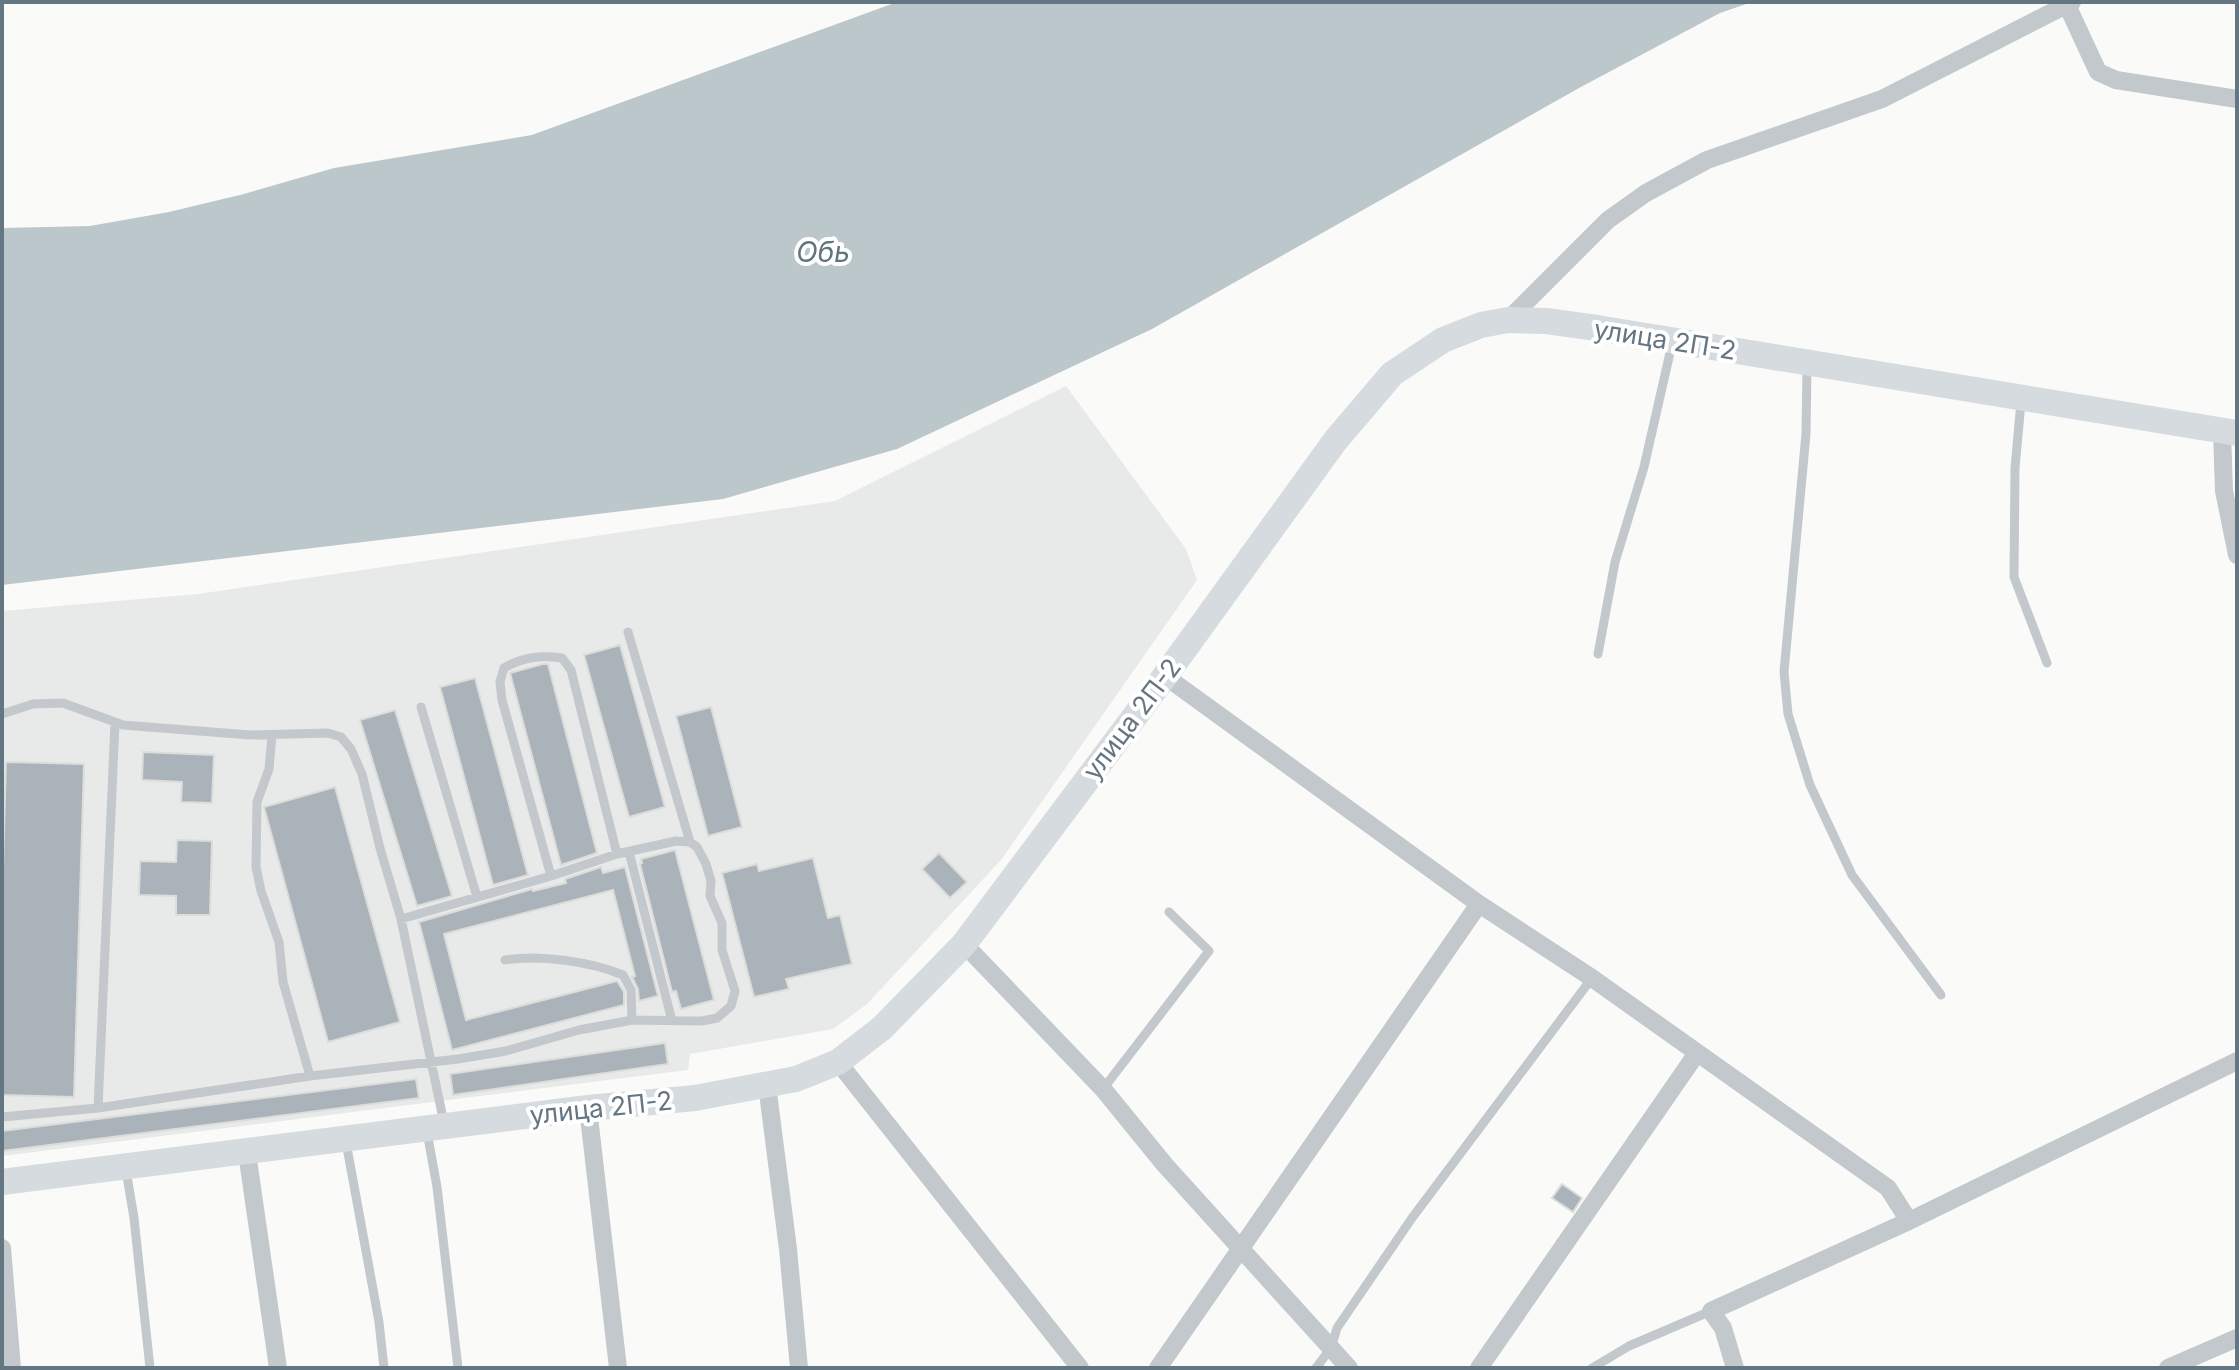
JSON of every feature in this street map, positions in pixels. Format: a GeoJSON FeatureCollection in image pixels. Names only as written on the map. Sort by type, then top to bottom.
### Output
{"type":"FeatureCollection","features":[{"type":"Feature","properties":{"kind":"main road","name":"улица 2П-2"},"geometry":{"type":"LineString","coordinates":[[2,1182],[588,1108],[695,1098],[796,1079],[838,1062],[882,1028],[964,944],[1165,676],[1335,441],[1392,374],[1443,340],[1481,325],[1508,320],[1546,321],[2229,432]]}},
{"type":"Feature","properties":{"kind":"street"},"geometry":{"type":"LineString","coordinates":[[1508,320],[1608,220],[1646,193],[1707,160],[1882,99],[2069,4],[2098,72],[2116,80],[2237,99]]}},
{"type":"Feature","properties":{"kind":"street"},"geometry":{"type":"LineString","coordinates":[[2229,432],[2224,491],[2237,555]]}},
{"type":"Feature","properties":{"kind":"street"},"geometry":{"type":"LineString","coordinates":[[1165,676],[1479,904],[1592,978],[1888,1188],[1909,1221]]}},
{"type":"Feature","properties":{"kind":"street"},"geometry":{"type":"LineString","coordinates":[[1158,1368],[1479,904]]}},
{"type":"Feature","properties":{"kind":"street"},"geometry":{"type":"LineString","coordinates":[[964,944],[1103,1089],[1239,1249],[1349,1368]]}},
{"type":"Feature","properties":{"kind":"street"},"geometry":{"type":"LineString","coordinates":[[1479,1368],[1697,1053]]}},
{"type":"Feature","properties":{"kind":"street"},"geometry":{"type":"LineString","coordinates":[[1735,1368],[1723,1328],[1711,1311],[1909,1221],[2237,1061]]}},
{"type":"Feature","properties":{"kind":"street"},"geometry":{"type":"LineString","coordinates":[[838,1062],[1080,1368]]}},
{"type":"Feature","properties":{"kind":"street"},"geometry":{"type":"LineString","coordinates":[[767,1085],[788,1249],[799,1368]]}},
{"type":"Feature","properties":{"kind":"street"},"geometry":{"type":"LineString","coordinates":[[588,1108],[618,1368]]}},
{"type":"Feature","properties":{"kind":"street"},"geometry":{"type":"LineString","coordinates":[[247,1153],[278,1368]]}},
{"type":"Feature","properties":{"kind":"street"},"geometry":{"type":"LineString","coordinates":[[2,1248],[12,1368]]}},
{"type":"Feature","properties":{"kind":"street"},"geometry":{"type":"LineString","coordinates":[[2168,1368],[2237,1338]]}},
{"type":"Feature","properties":{"kind":"lane"},"geometry":{"type":"LineString","coordinates":[[1598,654],[1615,562],[1644,467],[1672,341]]}},
{"type":"Feature","properties":{"kind":"lane"},"geometry":{"type":"LineString","coordinates":[[1808,364],[1806,434],[1784,672],[1788,714],[1810,785],[1852,875],[1941,995]]}},
{"type":"Feature","properties":{"kind":"lane"},"geometry":{"type":"LineString","coordinates":[[2021,398],[2015,468],[2014,577],[2047,663]]}},
{"type":"Feature","properties":{"kind":"lane"},"geometry":{"type":"LineString","coordinates":[[628,632],[690,842]]}},
{"type":"Feature","properties":{"kind":"lane"},"geometry":{"type":"LineString","coordinates":[[551,876],[502,700],[500,682],[504,668],[518,661],[548,656],[562,658],[571,670],[617,854]]}},
{"type":"Feature","properties":{"kind":"lane"},"geometry":{"type":"LineString","coordinates":[[2,714],[33,704],[63,703],[115,723],[174,730],[272,735],[328,733],[341,737],[351,749],[362,774],[401,919],[431,1061],[437,1187],[458,1368]]}},
{"type":"Feature","properties":{"kind":"lane"},"geometry":{"type":"LineString","coordinates":[[421,707],[477,897]]}},
{"type":"Feature","properties":{"kind":"lane"},"geometry":{"type":"LineString","coordinates":[[98,1108],[115,723]]}},
{"type":"Feature","properties":{"kind":"lane"},"geometry":{"type":"LineString","coordinates":[[272,735],[269,769],[257,802],[256,867],[279,942],[283,982],[310,1076]]}},
{"type":"Feature","properties":{"kind":"lane"},"geometry":{"type":"LineString","coordinates":[[2,1117],[98,1108],[506,1051],[579,1030],[632,1020],[702,1021],[717,1018],[731,1006],[735,991],[722,950],[722,923],[710,896],[711,881],[706,864],[697,847],[690,842],[676,841],[617,854],[401,919]]}},
{"type":"Feature","properties":{"kind":"lane"},"geometry":{"type":"LineString","coordinates":[[629,852],[672,1021]]}},
{"type":"Feature","properties":{"kind":"lane"},"geometry":{"type":"LineString","coordinates":[[1103,1089],[1209,951],[1169,912]]}},
{"type":"Feature","properties":{"kind":"lane"},"geometry":{"type":"LineString","coordinates":[[505,960],[523,957],[576,963],[623,975],[631,990],[632,1020]]}},
{"type":"Feature","properties":{"kind":"lane"},"geometry":{"type":"LineString","coordinates":[[1316,1368],[1331,1348],[1337,1328],[1412,1218],[1592,978]]}},
{"type":"Feature","properties":{"kind":"lane"},"geometry":{"type":"LineString","coordinates":[[346,1139],[379,1322],[384,1368]]}},
{"type":"Feature","properties":{"kind":"lane"},"geometry":{"type":"LineString","coordinates":[[125,1166],[134,1218],[150,1368]]}},
{"type":"Feature","properties":{"kind":"lane"},"geometry":{"type":"LineString","coordinates":[[1592,1368],[1629,1346],[1711,1311]]}},
{"type":"Feature","properties":{"kind":"shaded area"},"geometry":{"type":"Polygon","coordinates":[[[1066,386],[1186,549],[1197,580],[1001,860],[867,1004],[833,1029],[690,1054],[688,1070],[2,1156],[2,611],[198,594],[835,501],[1066,386]]]}},
{"type":"Feature","properties":{"kind":"water","name":"Обь"},"geometry":{"type":"Polygon","coordinates":[[[897,2],[1752,2],[1720,13],[1579,88],[1152,329],[897,449],[723,499],[2,585],[2,228],[90,226],[169,212],[334,168],[532,135],[897,2]]]}},
{"type":"Feature","properties":{"kind":"building"},"geometry":{"type":"Polygon","coordinates":[[[620,645],[665,807],[629,817],[584,655],[620,645]]]}},
{"type":"Feature","properties":{"kind":"building"},"geometry":{"type":"Polygon","coordinates":[[[548,664],[597,853],[561,865],[510,673],[548,664]]]}},
{"type":"Feature","properties":{"kind":"building"},"geometry":{"type":"Polygon","coordinates":[[[475,678],[528,875],[493,885],[440,687],[475,678]]]}},
{"type":"Feature","properties":{"kind":"building"},"geometry":{"type":"Polygon","coordinates":[[[711,707],[742,827],[708,836],[676,716],[711,707]]]}},
{"type":"Feature","properties":{"kind":"building"},"geometry":{"type":"Polygon","coordinates":[[[395,710],[452,896],[417,906],[360,720],[395,710]]]}},
{"type":"Feature","properties":{"kind":"building"},"geometry":{"type":"Polygon","coordinates":[[[143,752],[214,755],[212,803],[181,802],[182,782],[142,780],[143,752]]]}},
{"type":"Feature","properties":{"kind":"building"},"geometry":{"type":"Polygon","coordinates":[[[6,762],[84,764],[74,1097],[2,1095],[6,762]]]}},
{"type":"Feature","properties":{"kind":"building"},"geometry":{"type":"Polygon","coordinates":[[[335,787],[400,1022],[328,1042],[264,807],[335,787]]]}},
{"type":"Feature","properties":{"kind":"building"},"geometry":{"type":"Polygon","coordinates":[[[177,840],[212,841],[210,915],[176,915],[176,896],[139,895],[140,861],[176,862],[177,840]]]}},
{"type":"Feature","properties":{"kind":"building"},"geometry":{"type":"Polygon","coordinates":[[[675,850],[714,1000],[681,1009],[676,991],[672,992],[640,864],[641,859],[675,850]]]}},
{"type":"Feature","properties":{"kind":"building"},"geometry":{"type":"Polygon","coordinates":[[[939,853],[967,882],[950,898],[922,869],[939,853]]]}},
{"type":"Feature","properties":{"kind":"building"},"geometry":{"type":"Polygon","coordinates":[[[813,858],[828,918],[840,915],[852,964],[786,979],[789,989],[754,997],[722,873],[757,864],[759,871],[813,858]]]}},
{"type":"Feature","properties":{"kind":"building"},"geometry":{"type":"Polygon","coordinates":[[[601,867],[603,873],[625,867],[658,996],[639,1001],[613,890],[444,934],[466,1020],[617,981],[624,992],[624,1005],[452,1050],[419,922],[532,889],[566,883],[565,879],[601,867]]]}},
{"type":"Feature","properties":{"kind":"building"},"geometry":{"type":"Polygon","coordinates":[[[665,1043],[668,1064],[453,1095],[450,1074],[665,1043]]]}},
{"type":"Feature","properties":{"kind":"building"},"geometry":{"type":"Polygon","coordinates":[[[416,1079],[419,1098],[2,1151],[2,1131],[416,1079]]]}},
{"type":"Feature","properties":{"kind":"building"},"geometry":{"type":"Polygon","coordinates":[[[1562,1184],[1582,1198],[1573,1212],[1552,1198],[1562,1184]]]}}]}
